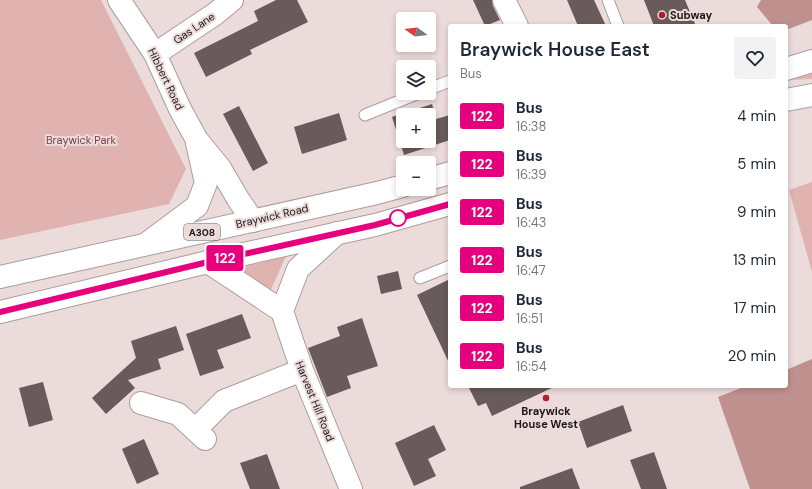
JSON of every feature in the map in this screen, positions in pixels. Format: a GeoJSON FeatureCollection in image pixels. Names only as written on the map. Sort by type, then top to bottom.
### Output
{"type":"FeatureCollection","features":[{"type":"Feature","properties":{"kind":"street","name":"Hibbert Road"},"geometry":{"type":"LineString","coordinates":[[119,0],[155,54],[196,140],[220,168],[252,221]]}},
{"type":"Feature","properties":{"kind":"street","name":"Gas Lane"},"geometry":{"type":"LineString","coordinates":[[155,54],[215,14],[232,0]]}},
{"type":"Feature","properties":{"kind":"street"},"geometry":{"type":"LineString","coordinates":[[504,0],[516,24]]}},
{"type":"Feature","properties":{"kind":"street"},"geometry":{"type":"LineString","coordinates":[[788,68],[812,60]]}},
{"type":"Feature","properties":{"kind":"street"},"geometry":{"type":"LineString","coordinates":[[788,100],[812,95]]}},
{"type":"Feature","properties":{"kind":"street","name":"Hibbert Road"},"geometry":{"type":"LineString","coordinates":[[146,244],[197,206],[206,183],[196,140]]}},
{"type":"Feature","properties":{"kind":"street"},"geometry":{"type":"LineString","coordinates":[[436,177],[448,174]]}},
{"type":"Feature","properties":{"kind":"street","name":"Braywick Road"},"geometry":{"type":"LineString","coordinates":[[0,277],[396,188]]}},
{"type":"Feature","properties":{"kind":"street"},"geometry":{"type":"LineString","coordinates":[[0,312],[208,262],[375,225],[448,205]]}},
{"type":"Feature","properties":{"kind":"street"},"geometry":{"type":"LineString","coordinates":[[208,262],[282,311],[298,269],[337,233]]}},
{"type":"Feature","properties":{"kind":"street","name":"Harvest Hill Road"},"geometry":{"type":"LineString","coordinates":[[282,311],[302,370],[351,489]]}},
{"type":"Feature","properties":{"kind":"street"},"geometry":{"type":"LineString","coordinates":[[141,403],[178,414],[201,434],[224,401],[302,370]]}},
{"type":"Feature","properties":{"kind":"lane"},"geometry":{"type":"LineString","coordinates":[[608,0],[617,24]]}},
{"type":"Feature","properties":{"kind":"lane"},"geometry":{"type":"LineString","coordinates":[[436,86],[448,82]]}},
{"type":"Feature","properties":{"kind":"lane"},"geometry":{"type":"LineString","coordinates":[[365,115],[402,100]]}},
{"type":"Feature","properties":{"kind":"lane"},"geometry":{"type":"LineString","coordinates":[[420,278],[448,267]]}},
{"type":"Feature","properties":{"kind":"green space","name":"Braywick Park"},"geometry":{"type":"Polygon","coordinates":[[[0,0],[101,0],[186,169],[169,204],[0,240],[0,0]]]}},
{"type":"Feature","properties":{"kind":"green space"},"geometry":{"type":"Polygon","coordinates":[[[812,72],[812,79],[789,80],[812,72]]]}},
{"type":"Feature","properties":{"kind":"green space"},"geometry":{"type":"Polygon","coordinates":[[[812,182],[812,272],[789,190],[812,182]]]}},
{"type":"Feature","properties":{"kind":"green space"},"geometry":{"type":"Polygon","coordinates":[[[286,256],[270,292],[239,268],[286,256]]]}},
{"type":"Feature","properties":{"kind":"shaded area"},"geometry":{"type":"Polygon","coordinates":[[[761,0],[812,0],[812,20],[788,29],[788,24],[771,24],[757,7],[761,0]]]}},
{"type":"Feature","properties":{"kind":"shaded area"},"geometry":{"type":"Polygon","coordinates":[[[812,359],[812,489],[750,489],[718,397],[741,388],[788,388],[788,369],[812,359]]]}},
{"type":"Feature","properties":{"kind":"building"},"geometry":{"type":"Polygon","coordinates":[[[276,0],[297,0],[308,22],[250,50],[252,54],[206,77],[194,53],[258,21],[254,11],[276,0]]]}},
{"type":"Feature","properties":{"kind":"building"},"geometry":{"type":"Polygon","coordinates":[[[473,0],[492,0],[493,6],[500,20],[490,24],[484,24],[473,0]]]}},
{"type":"Feature","properties":{"kind":"building"},"geometry":{"type":"Polygon","coordinates":[[[567,0],[594,0],[605,24],[577,24],[567,0]]]}},
{"type":"Feature","properties":{"kind":"building"},"geometry":{"type":"Polygon","coordinates":[[[644,0],[685,0],[695,24],[653,24],[644,0]]]}},
{"type":"Feature","properties":{"kind":"building"},"geometry":{"type":"Polygon","coordinates":[[[432,104],[433,108],[420,108],[432,104]]]}},
{"type":"Feature","properties":{"kind":"building"},"geometry":{"type":"Polygon","coordinates":[[[239,106],[268,163],[253,171],[223,114],[239,106]]]}},
{"type":"Feature","properties":{"kind":"building"},"geometry":{"type":"Polygon","coordinates":[[[339,113],[347,140],[302,154],[294,127],[339,113]]]}},
{"type":"Feature","properties":{"kind":"building"},"geometry":{"type":"Polygon","coordinates":[[[396,116],[396,130],[392,117],[396,116]]]}},
{"type":"Feature","properties":{"kind":"building"},"geometry":{"type":"Polygon","coordinates":[[[448,116],[448,141],[436,145],[436,119],[448,116]]]}},
{"type":"Feature","properties":{"kind":"building"},"geometry":{"type":"Polygon","coordinates":[[[402,148],[425,148],[404,155],[402,148]]]}},
{"type":"Feature","properties":{"kind":"building"},"geometry":{"type":"Polygon","coordinates":[[[398,271],[402,289],[381,294],[377,276],[398,271]]]}},
{"type":"Feature","properties":{"kind":"building"},"geometry":{"type":"Polygon","coordinates":[[[448,280],[448,361],[417,295],[448,280]]]}},
{"type":"Feature","properties":{"kind":"building"},"geometry":{"type":"Polygon","coordinates":[[[242,314],[251,338],[217,350],[224,368],[200,376],[186,334],[242,314]]]}},
{"type":"Feature","properties":{"kind":"building"},"geometry":{"type":"Polygon","coordinates":[[[362,318],[378,366],[347,376],[351,388],[327,397],[308,348],[340,336],[337,327],[362,318]]]}},
{"type":"Feature","properties":{"kind":"building"},"geometry":{"type":"Polygon","coordinates":[[[176,326],[184,350],[158,359],[161,369],[128,380],[135,388],[106,414],[92,398],[136,358],[131,341],[176,326]]]}},
{"type":"Feature","properties":{"kind":"building"},"geometry":{"type":"Polygon","coordinates":[[[43,382],[53,420],[29,427],[19,388],[43,382]]]}},
{"type":"Feature","properties":{"kind":"building"},"geometry":{"type":"Polygon","coordinates":[[[469,388],[552,388],[492,416],[486,403],[478,406],[469,388]]]}},
{"type":"Feature","properties":{"kind":"building"},"geometry":{"type":"Polygon","coordinates":[[[623,405],[632,431],[587,448],[578,422],[623,405]]]}},
{"type":"Feature","properties":{"kind":"building"},"geometry":{"type":"Polygon","coordinates":[[[434,425],[446,450],[428,459],[436,476],[414,486],[395,443],[434,425]]]}},
{"type":"Feature","properties":{"kind":"building"},"geometry":{"type":"Polygon","coordinates":[[[144,439],[159,474],[137,484],[122,449],[144,439]]]}},
{"type":"Feature","properties":{"kind":"building"},"geometry":{"type":"Polygon","coordinates":[[[654,452],[667,489],[641,489],[630,460],[654,452]]]}},
{"type":"Feature","properties":{"kind":"building"},"geometry":{"type":"Polygon","coordinates":[[[267,454],[280,489],[250,489],[240,463],[267,454]]]}},
{"type":"Feature","properties":{"kind":"building"},"geometry":{"type":"Polygon","coordinates":[[[572,468],[580,489],[520,489],[520,487],[572,468]]]}},
{"type":"Feature","properties":{"kind":"bus line","name":"122"},"geometry":{"type":"LineString","coordinates":[[0,312],[208,262],[375,225],[448,205]]}},
{"type":"Feature","properties":{"kind":"place","name":"Subway"},"geometry":{"type":"Point","coordinates":[662,15]}},
{"type":"Feature","properties":{"kind":"place","name":"Braywick House West"},"geometry":{"type":"Point","coordinates":[546,398]}}]}
